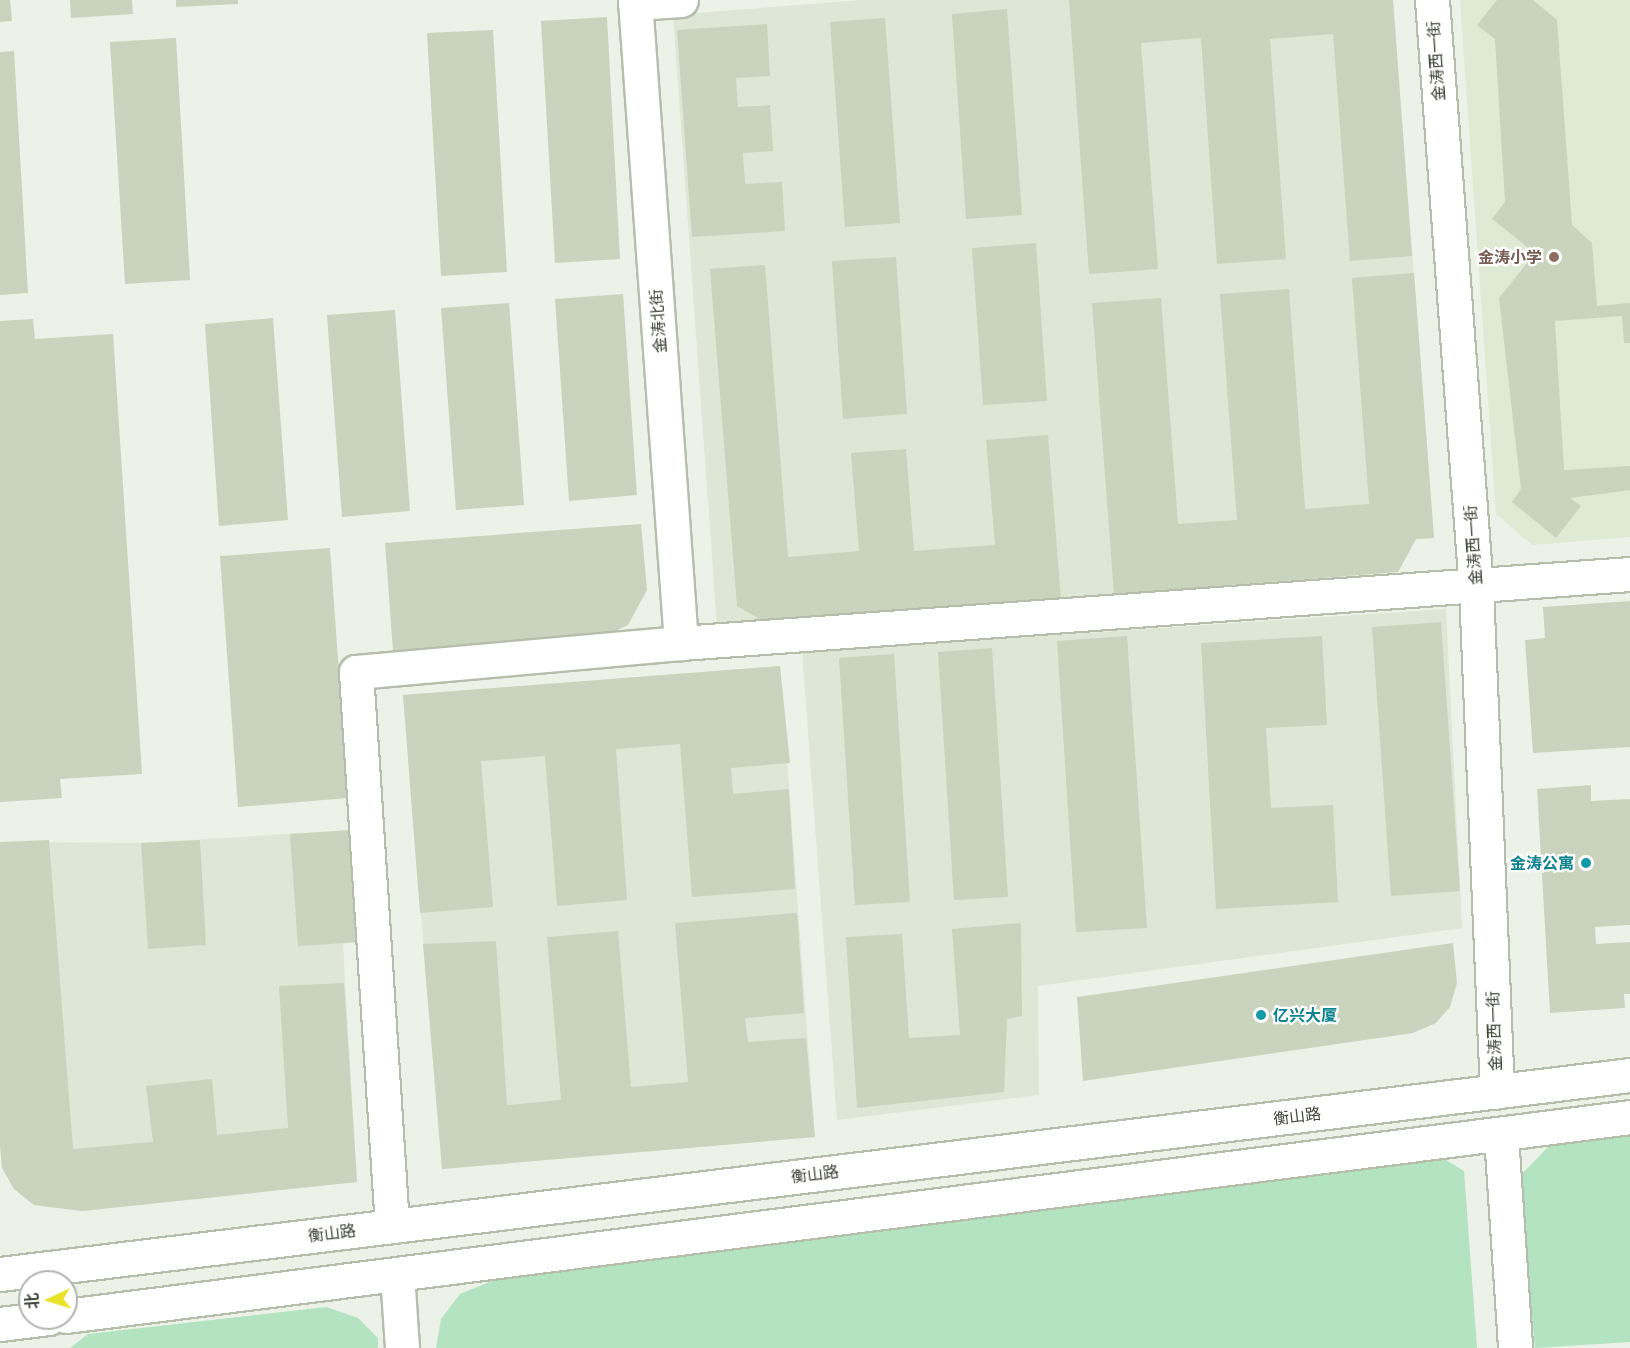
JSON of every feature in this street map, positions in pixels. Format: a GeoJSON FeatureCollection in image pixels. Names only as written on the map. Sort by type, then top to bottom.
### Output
{"type":"FeatureCollection","features":[{"type":"Feature","properties":{"kind":"street"},"geometry":{"type":"LineString","coordinates":[[635,2],[681,0]]}},
{"type":"Feature","properties":{"kind":"street","name":"金涛西一街"},"geometry":{"type":"LineString","coordinates":[[1432,0],[1476,589],[1497,1092]]}},
{"type":"Feature","properties":{"kind":"street","name":"金涛北街"},"geometry":{"type":"LineString","coordinates":[[635,2],[681,643]]}},
{"type":"Feature","properties":{"kind":"street"},"geometry":{"type":"LineString","coordinates":[[392,1226],[356,672],[681,643],[1476,589],[1630,574]]}},
{"type":"Feature","properties":{"kind":"street","name":"衡山路"},"geometry":{"type":"LineString","coordinates":[[0,1274],[1630,1075]]}},
{"type":"Feature","properties":{"kind":"street"},"geometry":{"type":"LineString","coordinates":[[78,1314],[1630,1117]]}},
{"type":"Feature","properties":{"kind":"street"},"geometry":{"type":"LineString","coordinates":[[1501,1135],[1515,1347]]}},
{"type":"Feature","properties":{"kind":"street"},"geometry":{"type":"LineString","coordinates":[[397,1274],[402,1348]]}},
{"type":"Feature","properties":{"kind":"street"},"geometry":{"type":"LineString","coordinates":[[0,1324],[18,1322]]}},
{"type":"Feature","properties":{"kind":"shaded area"},"geometry":{"type":"Polygon","coordinates":[[[860,0],[1393,0],[1434,538],[1416,539],[1398,572],[717,627],[673,15],[860,0]]]}},
{"type":"Feature","properties":{"kind":"shaded area","name":"金涛小学"},"geometry":{"type":"Polygon","coordinates":[[[1460,0],[1630,0],[1630,537],[1532,545],[1496,514],[1460,0]]]}},
{"type":"Feature","properties":{"kind":"shaded area"},"geometry":{"type":"Polygon","coordinates":[[[1446,609],[1462,928],[1038,986],[1039,1095],[837,1120],[802,652],[1446,609]]]}},
{"type":"Feature","properties":{"kind":"shaded area"},"geometry":{"type":"Polygon","coordinates":[[[780,666],[815,1137],[442,1169],[403,695],[780,666]]]}},
{"type":"Feature","properties":{"kind":"shaded area"},"geometry":{"type":"Polygon","coordinates":[[[352,830],[343,944],[357,1182],[82,1211],[34,1205],[14,1189],[2,1168],[0,1144],[0,842],[141,843],[352,830]]]}},
{"type":"Feature","properties":{"kind":"green space"},"geometry":{"type":"Polygon","coordinates":[[[1630,1135],[1630,1342],[1535,1348],[1519,1177],[1549,1146],[1630,1135]]]}},
{"type":"Feature","properties":{"kind":"green space"},"geometry":{"type":"Polygon","coordinates":[[[1436,1154],[1464,1171],[1477,1348],[436,1348],[441,1319],[460,1294],[492,1281],[1436,1154]]]}},
{"type":"Feature","properties":{"kind":"green space"},"geometry":{"type":"Polygon","coordinates":[[[326,1307],[358,1318],[378,1338],[378,1348],[70,1348],[88,1334],[326,1307]]]}},
{"type":"Feature","properties":{"kind":"building"},"geometry":{"type":"Polygon","coordinates":[[[0,0],[10,0],[12,21],[0,22],[0,0]]]}},
{"type":"Feature","properties":{"kind":"building"},"geometry":{"type":"Polygon","coordinates":[[[70,0],[132,0],[133,14],[71,18],[70,0]]]}},
{"type":"Feature","properties":{"kind":"building"},"geometry":{"type":"Polygon","coordinates":[[[176,0],[238,0],[238,4],[176,7],[176,0]]]}},
{"type":"Feature","properties":{"kind":"building"},"geometry":{"type":"Polygon","coordinates":[[[1069,0],[1393,0],[1412,256],[1350,261],[1333,34],[1270,39],[1286,259],[1217,264],[1201,38],[1141,43],[1158,269],[1089,274],[1069,0]]]}},
{"type":"Feature","properties":{"kind":"building"},"geometry":{"type":"Polygon","coordinates":[[[1497,0],[1533,0],[1557,20],[1572,225],[1592,243],[1597,306],[1630,303],[1630,343],[1624,343],[1622,316],[1555,321],[1564,470],[1630,466],[1630,490],[1570,498],[1581,506],[1556,538],[1512,502],[1521,489],[1499,298],[1535,253],[1492,219],[1505,202],[1495,39],[1477,25],[1497,0]]]}},
{"type":"Feature","properties":{"kind":"building"},"geometry":{"type":"Polygon","coordinates":[[[1007,9],[1022,215],[966,219],[952,14],[1007,9]]]}},
{"type":"Feature","properties":{"kind":"building"},"geometry":{"type":"Polygon","coordinates":[[[607,17],[620,259],[555,263],[541,21],[607,17]]]}},
{"type":"Feature","properties":{"kind":"building"},"geometry":{"type":"Polygon","coordinates":[[[885,18],[900,223],[845,227],[830,22],[885,18]]]}},
{"type":"Feature","properties":{"kind":"building"},"geometry":{"type":"Polygon","coordinates":[[[767,24],[770,76],[736,78],[738,107],[770,105],[773,151],[743,153],[745,184],[782,182],[785,231],[692,237],[677,30],[767,24]]]}},
{"type":"Feature","properties":{"kind":"building"},"geometry":{"type":"Polygon","coordinates":[[[493,30],[507,272],[441,276],[427,33],[493,30]]]}},
{"type":"Feature","properties":{"kind":"building"},"geometry":{"type":"Polygon","coordinates":[[[176,38],[190,280],[125,284],[110,42],[176,38]]]}},
{"type":"Feature","properties":{"kind":"building"},"geometry":{"type":"Polygon","coordinates":[[[14,51],[28,293],[0,295],[0,52],[14,51]]]}},
{"type":"Feature","properties":{"kind":"building"},"geometry":{"type":"Polygon","coordinates":[[[1036,243],[1047,401],[983,405],[972,248],[1036,243]]]}},
{"type":"Feature","properties":{"kind":"building"},"geometry":{"type":"Polygon","coordinates":[[[896,257],[907,414],[843,419],[832,261],[896,257]]]}},
{"type":"Feature","properties":{"kind":"building"},"geometry":{"type":"Polygon","coordinates":[[[765,265],[788,557],[859,551],[851,453],[906,449],[914,551],[995,545],[986,440],[1048,435],[1061,600],[767,623],[737,606],[710,269],[765,265]]]}},
{"type":"Feature","properties":{"kind":"building"},"geometry":{"type":"Polygon","coordinates":[[[1414,273],[1434,538],[1416,539],[1398,572],[1114,594],[1092,303],[1161,298],[1178,524],[1237,520],[1220,294],[1289,289],[1305,509],[1369,504],[1352,278],[1414,273]]]}},
{"type":"Feature","properties":{"kind":"building"},"geometry":{"type":"Polygon","coordinates":[[[623,294],[637,495],[569,501],[555,299],[623,294]]]}},
{"type":"Feature","properties":{"kind":"building"},"geometry":{"type":"Polygon","coordinates":[[[509,303],[524,505],[456,510],[441,308],[509,303]]]}},
{"type":"Feature","properties":{"kind":"building"},"geometry":{"type":"Polygon","coordinates":[[[395,310],[410,511],[342,517],[327,315],[395,310]]]}},
{"type":"Feature","properties":{"kind":"building"},"geometry":{"type":"Polygon","coordinates":[[[273,318],[288,520],[219,526],[205,324],[273,318]]]}},
{"type":"Feature","properties":{"kind":"building"},"geometry":{"type":"Polygon","coordinates":[[[33,319],[35,339],[113,334],[142,774],[60,779],[62,798],[0,802],[0,321],[33,319]]]}},
{"type":"Feature","properties":{"kind":"building"},"geometry":{"type":"Polygon","coordinates":[[[641,524],[647,590],[628,625],[607,635],[393,651],[385,543],[641,524]]]}},
{"type":"Feature","properties":{"kind":"building"},"geometry":{"type":"Polygon","coordinates":[[[330,548],[348,798],[238,807],[220,556],[330,548]]]}},
{"type":"Feature","properties":{"kind":"building"},"geometry":{"type":"Polygon","coordinates":[[[1630,601],[1630,747],[1533,753],[1525,640],[1545,638],[1543,607],[1630,601]]]}},
{"type":"Feature","properties":{"kind":"building"},"geometry":{"type":"Polygon","coordinates":[[[1441,622],[1460,891],[1391,896],[1372,627],[1441,622]]]}},
{"type":"Feature","properties":{"kind":"building"},"geometry":{"type":"Polygon","coordinates":[[[1127,636],[1147,928],[1076,932],[1057,641],[1127,636]]]}},
{"type":"Feature","properties":{"kind":"building"},"geometry":{"type":"Polygon","coordinates":[[[1322,636],[1327,725],[1266,728],[1271,808],[1333,805],[1338,902],[1216,909],[1201,643],[1322,636]]]}},
{"type":"Feature","properties":{"kind":"building"},"geometry":{"type":"Polygon","coordinates":[[[992,648],[1008,897],[954,900],[938,652],[992,648]]]}},
{"type":"Feature","properties":{"kind":"building"},"geometry":{"type":"Polygon","coordinates":[[[894,654],[910,902],[855,905],[839,658],[894,654]]]}},
{"type":"Feature","properties":{"kind":"building"},"geometry":{"type":"Polygon","coordinates":[[[780,666],[790,763],[731,768],[733,794],[789,789],[795,889],[692,897],[680,744],[616,749],[627,900],[557,906],[545,756],[481,761],[493,907],[420,913],[403,695],[780,666]]]}},
{"type":"Feature","properties":{"kind":"building","name":"金涛公寓"},"geometry":{"type":"Polygon","coordinates":[[[1591,785],[1591,801],[1630,799],[1630,925],[1595,927],[1596,944],[1630,942],[1630,994],[1624,994],[1625,1008],[1550,1013],[1537,789],[1591,785]]]}},
{"type":"Feature","properties":{"kind":"building"},"geometry":{"type":"Polygon","coordinates":[[[352,830],[361,942],[298,946],[290,834],[352,830]]]}},
{"type":"Feature","properties":{"kind":"building"},"geometry":{"type":"Polygon","coordinates":[[[49,840],[73,1149],[153,1142],[146,1086],[212,1079],[217,1135],[288,1128],[279,986],[344,983],[357,1182],[82,1211],[34,1205],[14,1189],[2,1168],[0,1144],[0,842],[49,840]]]}},
{"type":"Feature","properties":{"kind":"building"},"geometry":{"type":"Polygon","coordinates":[[[200,840],[206,945],[148,949],[141,843],[200,840]]]}},
{"type":"Feature","properties":{"kind":"building"},"geometry":{"type":"Polygon","coordinates":[[[797,913],[804,1013],[745,1018],[748,1042],[806,1038],[815,1137],[442,1169],[423,944],[496,941],[507,1105],[561,1100],[547,937],[618,931],[631,1087],[688,1082],[675,923],[797,913]]]}},
{"type":"Feature","properties":{"kind":"building"},"geometry":{"type":"Polygon","coordinates":[[[1021,923],[1022,1016],[1007,1019],[1004,1092],[857,1108],[846,937],[902,934],[909,1038],[960,1035],[952,929],[1021,923]]]}},
{"type":"Feature","properties":{"kind":"building","name":"亿兴大厦"},"geometry":{"type":"Polygon","coordinates":[[[1453,943],[1457,983],[1450,1007],[1436,1023],[1413,1033],[1083,1081],[1077,997],[1453,943]]]}},
{"type":"Feature","properties":{"kind":"place","name":"金涛小学"},"geometry":{"type":"Point","coordinates":[1554,257]}},
{"type":"Feature","properties":{"kind":"place","name":"金涛公寓"},"geometry":{"type":"Point","coordinates":[1586,863]}},
{"type":"Feature","properties":{"kind":"place","name":"亿兴大厦"},"geometry":{"type":"Point","coordinates":[1261,1015]}}]}
